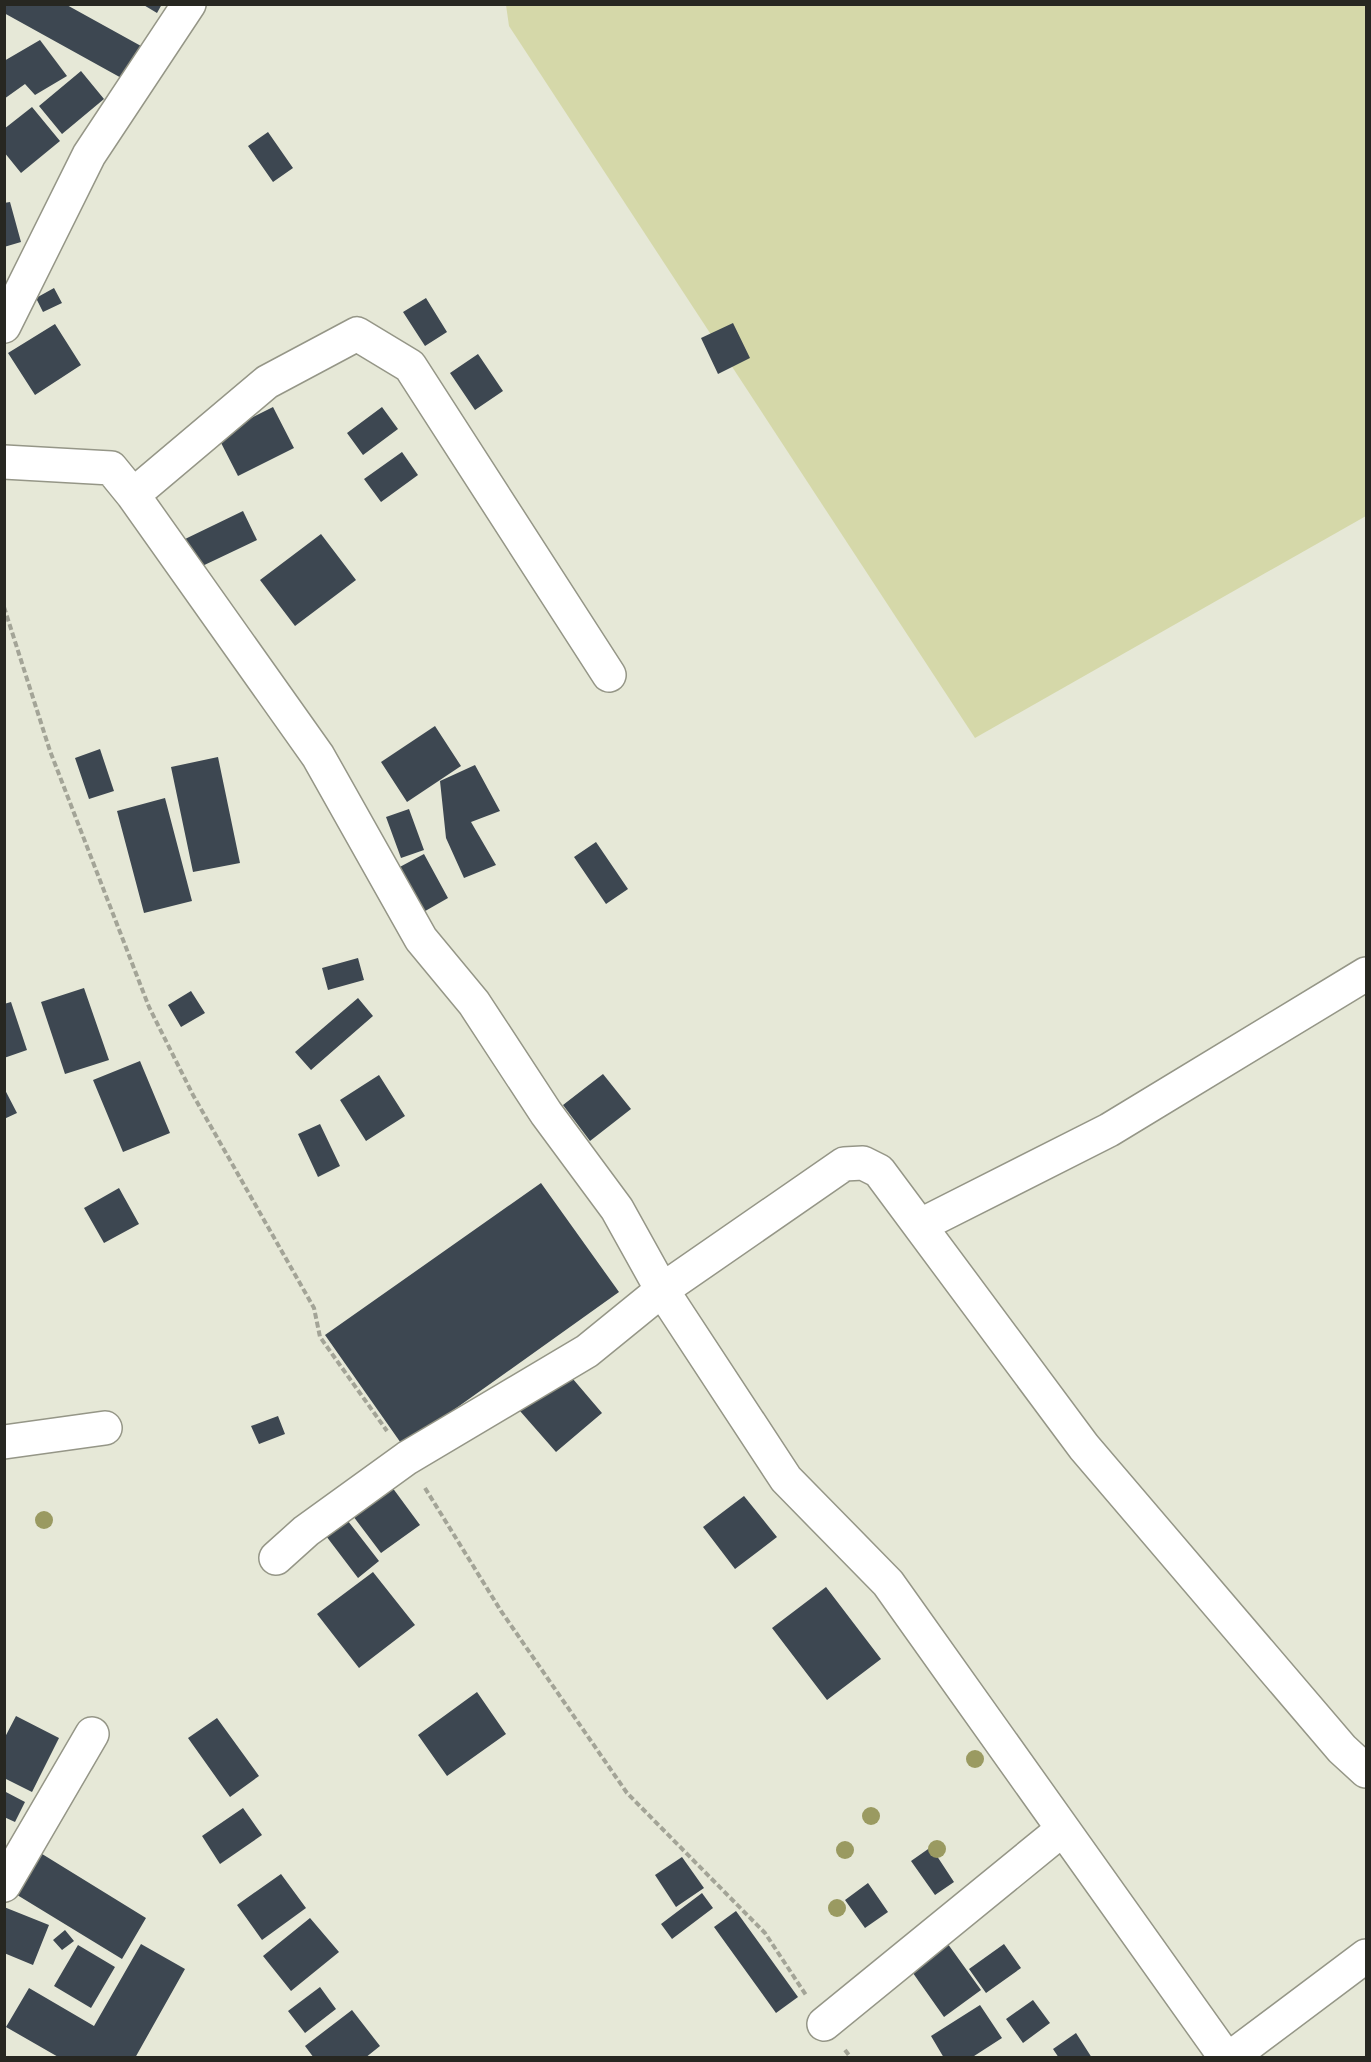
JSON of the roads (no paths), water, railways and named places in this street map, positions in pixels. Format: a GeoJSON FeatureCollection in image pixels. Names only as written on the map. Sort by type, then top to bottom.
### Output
{"type":"FeatureCollection","features":[{"type":"Feature","properties":{"kind":"street"},"geometry":{"type":"LineString","coordinates":[[4,326],[89,155],[189,4]]}},
{"type":"Feature","properties":{"kind":"street"},"geometry":{"type":"LineString","coordinates":[[133,495],[267,382],[357,334],[410,366],[609,675]]}},
{"type":"Feature","properties":{"kind":"street"},"geometry":{"type":"LineString","coordinates":[[4,462],[111,468],[133,495],[318,756],[420,939],[474,1003],[546,1113],[617,1209],[662,1290],[786,1479],[888,1583],[1228,2058],[1366,1956]]}},
{"type":"Feature","properties":{"kind":"street"},"geometry":{"type":"LineString","coordinates":[[921,1225],[1109,1130],[1366,974]]}},
{"type":"Feature","properties":{"kind":"street"},"geometry":{"type":"LineString","coordinates":[[276,1558],[306,1531],[407,1458],[587,1351],[662,1290],[844,1164],[863,1163],[879,1171],[1084,1447],[1342,1749],[1366,1771]]}},
{"type":"Feature","properties":{"kind":"street"},"geometry":{"type":"LineString","coordinates":[[4,1442],[105,1428]]}},
{"type":"Feature","properties":{"kind":"street"},"geometry":{"type":"LineString","coordinates":[[4,1885],[92,1734]]}},
{"type":"Feature","properties":{"kind":"street"},"geometry":{"type":"LineString","coordinates":[[824,2024],[1064,1829]]}}]}
